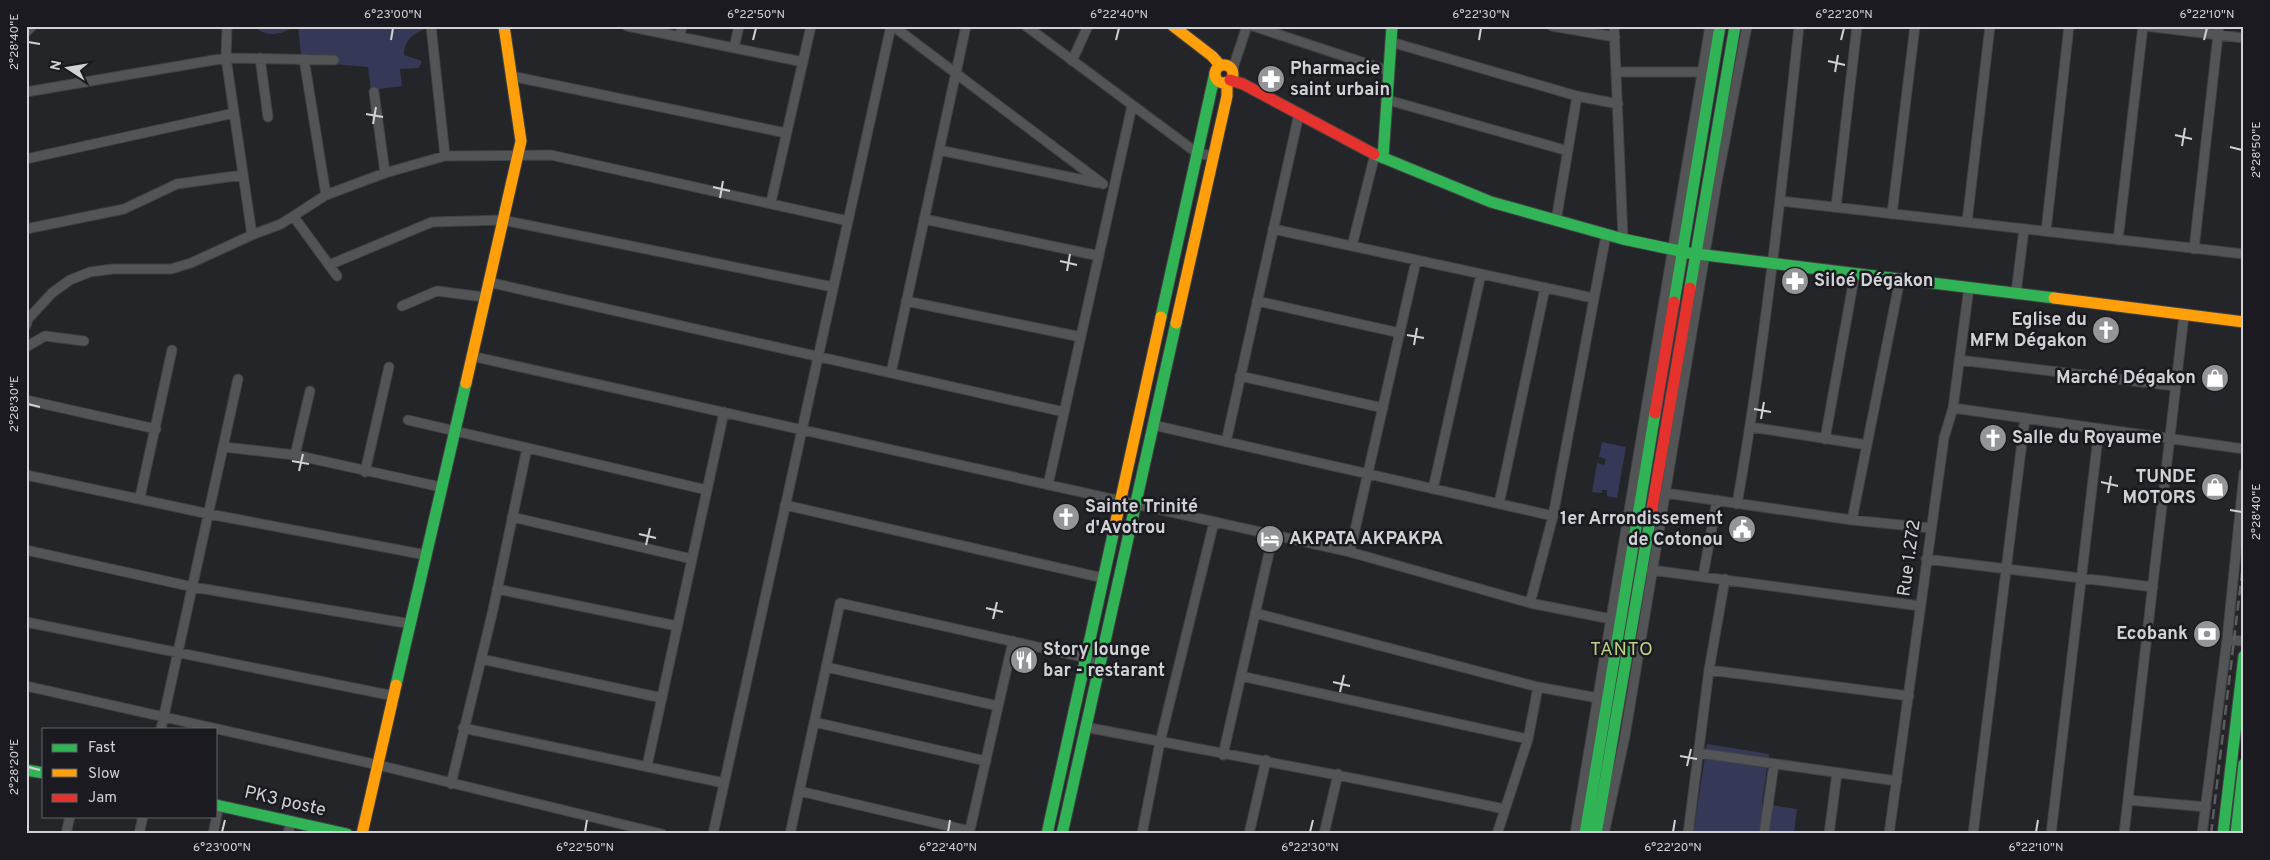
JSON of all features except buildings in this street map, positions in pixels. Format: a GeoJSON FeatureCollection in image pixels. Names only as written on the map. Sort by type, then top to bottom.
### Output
{"type":"FeatureCollection","features":[{"type":"Feature","properties":{"kind":"main road"},"geometry":{"type":"LineString","coordinates":[[362,834],[520,141],[504,26]]}},
{"type":"Feature","properties":{"kind":"main road"},"geometry":{"type":"LineString","coordinates":[[1173,26],[1212,56],[1219,81],[1230,78],[1379,156],[1491,202],[1606,235],[1678,251],[2244,322]]}},
{"type":"Feature","properties":{"kind":"main road"},"geometry":{"type":"LineString","coordinates":[[1379,156],[1388,100],[1392,26]]}},
{"type":"Feature","properties":{"kind":"main road"},"geometry":{"type":"LineString","coordinates":[[1585,834],[1678,251],[1720,26]]}},
{"type":"Feature","properties":{"kind":"main road"},"geometry":{"type":"LineString","coordinates":[[1596,834],[1701,254],[1735,26]]}},
{"type":"Feature","properties":{"kind":"main road"},"geometry":{"type":"LineString","coordinates":[[1047,834],[1217,69]]}},
{"type":"Feature","properties":{"kind":"main road"},"geometry":{"type":"LineString","coordinates":[[1062,834],[1230,78]]}},
{"type":"Feature","properties":{"kind":"main road"},"geometry":{"type":"LineString","coordinates":[[2223,834],[2244,656]]}},
{"type":"Feature","properties":{"kind":"main road"},"geometry":{"type":"LineString","coordinates":[[2236,834],[2244,764]]}},
{"type":"Feature","properties":{"kind":"main road"},"geometry":{"type":"LineString","coordinates":[[26,770],[42,773]]}},
{"type":"Feature","properties":{"kind":"main road","name":"PK3 poste"},"geometry":{"type":"LineString","coordinates":[[218,805],[347,834]]}},
{"type":"Feature","properties":{"kind":"street"},"geometry":{"type":"LineString","coordinates":[[26,32],[32,26]]}},
{"type":"Feature","properties":{"kind":"street"},"geometry":{"type":"LineString","coordinates":[[227,26],[226,58],[252,235]]}},
{"type":"Feature","properties":{"kind":"street"},"geometry":{"type":"LineString","coordinates":[[431,26],[446,156]]}},
{"type":"Feature","properties":{"kind":"street"},"geometry":{"type":"LineString","coordinates":[[627,26],[803,62]]}},
{"type":"Feature","properties":{"kind":"street"},"geometry":{"type":"LineString","coordinates":[[680,37],[682,26]]}},
{"type":"Feature","properties":{"kind":"street"},"geometry":{"type":"LineString","coordinates":[[734,48],[739,26]]}},
{"type":"Feature","properties":{"kind":"street"},"geometry":{"type":"LineString","coordinates":[[771,202],[811,26]]}},
{"type":"Feature","properties":{"kind":"street"},"geometry":{"type":"LineString","coordinates":[[713,834],[892,26],[956,76],[1103,184]]}},
{"type":"Feature","properties":{"kind":"street"},"geometry":{"type":"LineString","coordinates":[[891,373],[966,26]]}},
{"type":"Feature","properties":{"kind":"street"},"geometry":{"type":"LineString","coordinates":[[1026,26],[1197,153],[1213,156]]}},
{"type":"Feature","properties":{"kind":"street"},"geometry":{"type":"LineString","coordinates":[[1072,61],[1088,26]]}},
{"type":"Feature","properties":{"kind":"street"},"geometry":{"type":"LineString","coordinates":[[1230,78],[1247,26]]}},
{"type":"Feature","properties":{"kind":"street"},"geometry":{"type":"LineString","coordinates":[[1253,26],[1389,71]]}},
{"type":"Feature","properties":{"kind":"street"},"geometry":{"type":"LineString","coordinates":[[1552,26],[1615,37]]}},
{"type":"Feature","properties":{"kind":"street"},"geometry":{"type":"LineString","coordinates":[[1614,26],[1623,239]]}},
{"type":"Feature","properties":{"kind":"street"},"geometry":{"type":"LineString","coordinates":[[1575,834],[1611,619],[1678,251],[1710,26]]}},
{"type":"Feature","properties":{"kind":"street"},"geometry":{"type":"LineString","coordinates":[[1604,834],[1625,736],[1701,254],[1747,26]]}},
{"type":"Feature","properties":{"kind":"street"},"geometry":{"type":"LineString","coordinates":[[1738,504],[1751,427],[1773,263],[1799,26]]}},
{"type":"Feature","properties":{"kind":"street"},"geometry":{"type":"LineString","coordinates":[[1836,207],[1857,26]]}},
{"type":"Feature","properties":{"kind":"street"},"geometry":{"type":"LineString","coordinates":[[1892,214],[1915,26]]}},
{"type":"Feature","properties":{"kind":"street"},"geometry":{"type":"LineString","coordinates":[[1967,222],[1990,26]]}},
{"type":"Feature","properties":{"kind":"street"},"geometry":{"type":"LineString","coordinates":[[2046,231],[2069,26]]}},
{"type":"Feature","properties":{"kind":"street"},"geometry":{"type":"LineString","coordinates":[[2118,240],[2144,26],[2219,31],[2244,38]]}},
{"type":"Feature","properties":{"kind":"street"},"geometry":{"type":"LineString","coordinates":[[2194,248],[2219,31]]}},
{"type":"Feature","properties":{"kind":"street"},"geometry":{"type":"LineString","coordinates":[[1391,42],[1577,96],[1618,104]]}},
{"type":"Feature","properties":{"kind":"street"},"geometry":{"type":"LineString","coordinates":[[26,92],[226,58],[334,60]]}},
{"type":"Feature","properties":{"kind":"street"},"geometry":{"type":"LineString","coordinates":[[260,58],[268,117]]}},
{"type":"Feature","properties":{"kind":"street"},"geometry":{"type":"LineString","coordinates":[[304,59],[326,195]]}},
{"type":"Feature","properties":{"kind":"street"},"geometry":{"type":"LineString","coordinates":[[1616,72],[1703,72]]}},
{"type":"Feature","properties":{"kind":"street"},"geometry":{"type":"LineString","coordinates":[[511,76],[786,133]]}},
{"type":"Feature","properties":{"kind":"street"},"geometry":{"type":"LineString","coordinates":[[374,92],[385,173]]}},
{"type":"Feature","properties":{"kind":"street"},"geometry":{"type":"LineString","coordinates":[[1556,221],[1577,96]]}},
{"type":"Feature","properties":{"kind":"street"},"geometry":{"type":"LineString","coordinates":[[1388,100],[1568,151]]}},
{"type":"Feature","properties":{"kind":"street"},"geometry":{"type":"LineString","coordinates":[[1048,485],[1132,106]]}},
{"type":"Feature","properties":{"kind":"street"},"geometry":{"type":"LineString","coordinates":[[26,159],[234,113]]}},
{"type":"Feature","properties":{"kind":"street"},"geometry":{"type":"LineString","coordinates":[[1226,442],[1299,114]]}},
{"type":"Feature","properties":{"kind":"street"},"geometry":{"type":"LineString","coordinates":[[939,150],[1114,186]]}},
{"type":"Feature","properties":{"kind":"street"},"geometry":{"type":"LineString","coordinates":[[27,320],[52,293],[70,280],[90,272],[113,269],[171,269],[191,263],[294,217],[326,195],[385,173],[446,156],[551,155],[771,202],[848,221]]}},
{"type":"Feature","properties":{"kind":"street"},"geometry":{"type":"LineString","coordinates":[[1352,246],[1379,156]]}},
{"type":"Feature","properties":{"kind":"street"},"geometry":{"type":"LineString","coordinates":[[26,229],[124,209],[177,184],[243,175]]}},
{"type":"Feature","properties":{"kind":"street"},"geometry":{"type":"LineString","coordinates":[[1780,201],[2244,254]]}},
{"type":"Feature","properties":{"kind":"street"},"geometry":{"type":"LineString","coordinates":[[294,217],[337,276]]}},
{"type":"Feature","properties":{"kind":"street"},"geometry":{"type":"LineString","coordinates":[[924,219],[1099,256]]}},
{"type":"Feature","properties":{"kind":"street"},"geometry":{"type":"LineString","coordinates":[[329,265],[432,222],[503,220],[833,287]]}},
{"type":"Feature","properties":{"kind":"street"},"geometry":{"type":"LineString","coordinates":[[1273,228],[1416,261],[1594,298]]}},
{"type":"Feature","properties":{"kind":"street"},"geometry":{"type":"LineString","coordinates":[[2016,293],[2024,229]]}},
{"type":"Feature","properties":{"kind":"street"},"geometry":{"type":"LineString","coordinates":[[1530,603],[1553,516],[1606,235]]}},
{"type":"Feature","properties":{"kind":"street"},"geometry":{"type":"LineString","coordinates":[[1350,552],[1416,261]]}},
{"type":"Feature","properties":{"kind":"street"},"geometry":{"type":"LineString","coordinates":[[1825,439],[1855,273]]}},
{"type":"Feature","properties":{"kind":"street"},"geometry":{"type":"LineString","coordinates":[[1433,489],[1481,274]]}},
{"type":"Feature","properties":{"kind":"street"},"geometry":{"type":"LineString","coordinates":[[1852,520],[1900,279]]}},
{"type":"Feature","properties":{"kind":"street"},"geometry":{"type":"LineString","coordinates":[[488,282],[1064,412]]}},
{"type":"Feature","properties":{"kind":"street","name":"Rue 1.272"},"geometry":{"type":"LineString","coordinates":[[1889,834],[1926,559],[1944,438],[1953,408],[1969,287]]}},
{"type":"Feature","properties":{"kind":"street"},"geometry":{"type":"LineString","coordinates":[[1499,504],[1545,288]]}},
{"type":"Feature","properties":{"kind":"street"},"geometry":{"type":"LineString","coordinates":[[402,306],[438,291],[484,297]]}},
{"type":"Feature","properties":{"kind":"street"},"geometry":{"type":"LineString","coordinates":[[906,301],[1081,337]]}},
{"type":"Feature","properties":{"kind":"street"},"geometry":{"type":"LineString","coordinates":[[1257,301],[1400,333]]}},
{"type":"Feature","properties":{"kind":"street"},"geometry":{"type":"LineString","coordinates":[[2124,834],[2184,315]]}},
{"type":"Feature","properties":{"kind":"street"},"geometry":{"type":"LineString","coordinates":[[26,347],[45,336],[84,342]]}},
{"type":"Feature","properties":{"kind":"street"},"geometry":{"type":"LineString","coordinates":[[140,498],[172,350]]}},
{"type":"Feature","properties":{"kind":"street"},"geometry":{"type":"LineString","coordinates":[[471,356],[1350,552],[1530,603],[1611,619]]}},
{"type":"Feature","properties":{"kind":"street"},"geometry":{"type":"LineString","coordinates":[[1959,360],[2175,386]]}},
{"type":"Feature","properties":{"kind":"street"},"geometry":{"type":"LineString","coordinates":[[365,472],[389,367]]}},
{"type":"Feature","properties":{"kind":"street"},"geometry":{"type":"LineString","coordinates":[[1240,376],[1383,408]]}},
{"type":"Feature","properties":{"kind":"street"},"geometry":{"type":"LineString","coordinates":[[162,728],[238,379]]}},
{"type":"Feature","properties":{"kind":"street"},"geometry":{"type":"LineString","coordinates":[[294,455],[310,391]]}},
{"type":"Feature","properties":{"kind":"street"},"geometry":{"type":"LineString","coordinates":[[26,400],[156,429]]}},
{"type":"Feature","properties":{"kind":"street"},"geometry":{"type":"LineString","coordinates":[[1953,408],[2244,449]]}},
{"type":"Feature","properties":{"kind":"street"},"geometry":{"type":"LineString","coordinates":[[647,766],[724,412]]}},
{"type":"Feature","properties":{"kind":"street"},"geometry":{"type":"LineString","coordinates":[[1973,834],[2025,418]]}},
{"type":"Feature","properties":{"kind":"street"},"geometry":{"type":"LineString","coordinates":[[408,420],[707,490]]}},
{"type":"Feature","properties":{"kind":"street"},"geometry":{"type":"LineString","coordinates":[[1153,425],[1553,516]]}},
{"type":"Feature","properties":{"kind":"street"},"geometry":{"type":"LineString","coordinates":[[1751,427],[1867,445]]}},
{"type":"Feature","properties":{"kind":"street"},"geometry":{"type":"LineString","coordinates":[[2051,834],[2099,428]]}},
{"type":"Feature","properties":{"kind":"street"},"geometry":{"type":"LineString","coordinates":[[224,447],[294,455],[441,488]]}},
{"type":"Feature","properties":{"kind":"street"},"geometry":{"type":"LineString","coordinates":[[451,784],[497,589],[527,448]]}},
{"type":"Feature","properties":{"kind":"street"},"geometry":{"type":"LineString","coordinates":[[2202,834],[2227,640],[2244,473]]}},
{"type":"Feature","properties":{"kind":"street"},"geometry":{"type":"LineString","coordinates":[[26,475],[209,514],[426,555]]}},
{"type":"Feature","properties":{"kind":"street"},"geometry":{"type":"LineString","coordinates":[[1664,493],[1852,520],[1931,528]]}},
{"type":"Feature","properties":{"kind":"street"},"geometry":{"type":"LineString","coordinates":[[1703,576],[1717,500]]}},
{"type":"Feature","properties":{"kind":"street"},"geometry":{"type":"LineString","coordinates":[[785,505],[1103,578]]}},
{"type":"Feature","properties":{"kind":"street"},"geometry":{"type":"LineString","coordinates":[[512,517],[692,559]]}},
{"type":"Feature","properties":{"kind":"street"},"geometry":{"type":"LineString","coordinates":[[1142,834],[1160,742],[1214,522]]}},
{"type":"Feature","properties":{"kind":"street"},"geometry":{"type":"LineString","coordinates":[[1224,754],[1272,535]]}},
{"type":"Feature","properties":{"kind":"street"},"geometry":{"type":"LineString","coordinates":[[26,550],[193,587],[411,624]]}},
{"type":"Feature","properties":{"kind":"street"},"geometry":{"type":"LineString","coordinates":[[1926,559],[2152,586]]}},
{"type":"Feature","properties":{"kind":"street"},"geometry":{"type":"LineString","coordinates":[[1651,570],[1920,606]]}},
{"type":"Feature","properties":{"kind":"street"},"geometry":{"type":"LineString","coordinates":[[1688,834],[1709,670],[1725,579]]}},
{"type":"Feature","properties":{"kind":"street"},"geometry":{"type":"LineString","coordinates":[[497,589],[677,626]]}},
{"type":"Feature","properties":{"kind":"street"},"geometry":{"type":"LineString","coordinates":[[790,834],[840,603],[1101,661]]}},
{"type":"Feature","properties":{"kind":"street"},"geometry":{"type":"LineString","coordinates":[[1255,613],[1538,687],[1598,698]]}},
{"type":"Feature","properties":{"kind":"street"},"geometry":{"type":"LineString","coordinates":[[26,622],[394,696]]}},
{"type":"Feature","properties":{"kind":"street"},"geometry":{"type":"LineString","coordinates":[[2227,640],[2244,641]]}},
{"type":"Feature","properties":{"kind":"street"},"geometry":{"type":"LineString","coordinates":[[799,791],[970,832],[1013,642]]}},
{"type":"Feature","properties":{"kind":"street"},"geometry":{"type":"LineString","coordinates":[[481,659],[662,698]]}},
{"type":"Feature","properties":{"kind":"street"},"geometry":{"type":"LineString","coordinates":[[826,667],[998,706]]}},
{"type":"Feature","properties":{"kind":"street"},"geometry":{"type":"LineString","coordinates":[[1709,670],[1909,696]]}},
{"type":"Feature","properties":{"kind":"street"},"geometry":{"type":"LineString","coordinates":[[1241,676],[1528,739]]}},
{"type":"Feature","properties":{"kind":"street"},"geometry":{"type":"LineString","coordinates":[[26,686],[213,728]]}},
{"type":"Feature","properties":{"kind":"street"},"geometry":{"type":"LineString","coordinates":[[1497,834],[1528,739],[1538,687]]}},
{"type":"Feature","properties":{"kind":"street"},"geometry":{"type":"LineString","coordinates":[[814,722],[986,760]]}},
{"type":"Feature","properties":{"kind":"street"},"geometry":{"type":"LineString","coordinates":[[1085,727],[1338,774],[1504,809]]}},
{"type":"Feature","properties":{"kind":"street"},"geometry":{"type":"LineString","coordinates":[[464,728],[724,783]]}},
{"type":"Feature","properties":{"kind":"street"},"geometry":{"type":"LineString","coordinates":[[218,729],[378,765],[662,834]]}},
{"type":"Feature","properties":{"kind":"street"},"geometry":{"type":"LineString","coordinates":[[1699,753],[1897,781]]}},
{"type":"Feature","properties":{"kind":"street"},"geometry":{"type":"LineString","coordinates":[[1250,834],[1266,760]]}},
{"type":"Feature","properties":{"kind":"street"},"geometry":{"type":"LineString","coordinates":[[1764,834],[1774,764]]}},
{"type":"Feature","properties":{"kind":"street"},"geometry":{"type":"LineString","coordinates":[[1829,834],[1837,772]]}},
{"type":"Feature","properties":{"kind":"street"},"geometry":{"type":"LineString","coordinates":[[1324,834],[1338,774]]}},
{"type":"Feature","properties":{"kind":"street"},"geometry":{"type":"LineString","coordinates":[[2128,800],[2206,807]]}},
{"type":"Feature","properties":{"kind":"street"},"geometry":{"type":"LineString","coordinates":[[66,834],[70,818]]}},
{"type":"Feature","properties":{"kind":"street"},"geometry":{"type":"LineString","coordinates":[[139,834],[143,818]]}},
{"type":"Feature","properties":{"kind":"street"},"geometry":{"type":"LineString","coordinates":[[213,834],[216,818]]}},
{"type":"Feature","properties":{"kind":"street"},"geometry":{"type":"LineString","coordinates":[[288,834],[291,821]]}},
{"type":"Feature","properties":{"kind":"shaded area"},"geometry":{"type":"Polygon","coordinates":[[[254,26],[293,26],[284,32],[274,34],[258,30],[254,26]]]}},
{"type":"Feature","properties":{"kind":"shaded area"},"geometry":{"type":"Polygon","coordinates":[[[298,26],[435,26],[413,35],[407,43],[404,55],[422,61],[419,68],[400,69],[402,86],[371,90],[368,67],[332,64],[301,55],[298,26]]]}},
{"type":"Feature","properties":{"kind":"shaded area"},"geometry":{"type":"Polygon","coordinates":[[[1602,442],[1626,447],[1617,498],[1607,496],[1607,490],[1602,490],[1602,493],[1592,492],[1597,463],[1604,465],[1606,459],[1599,457],[1602,442]]]}},
{"type":"Feature","properties":{"kind":"shaded area"},"geometry":{"type":"Polygon","coordinates":[[[1707,744],[1769,754],[1762,804],[1797,809],[1794,834],[1693,834],[1707,744]]]}},
{"type":"Feature","properties":{"kind":"railway"},"geometry":{"type":"LineString","coordinates":[[2211,834],[2244,556]]}},
{"type":"Feature","properties":{"kind":"traffic: fast"},"geometry":{"type":"LineString","coordinates":[[1383,158],[1392,26]]}},
{"type":"Feature","properties":{"kind":"traffic: fast"},"geometry":{"type":"LineString","coordinates":[[1674,302],[1720,26]]}},
{"type":"Feature","properties":{"kind":"traffic: fast"},"geometry":{"type":"LineString","coordinates":[[1690,288],[1735,26]]}},
{"type":"Feature","properties":{"kind":"traffic: fast"},"geometry":{"type":"LineString","coordinates":[[1161,317],[1215,73]]}},
{"type":"Feature","properties":{"kind":"traffic: fast"},"geometry":{"type":"LineString","coordinates":[[1374,154],[1491,202],[1623,239],[1689,253],[2054,298]]}},
{"type":"Feature","properties":{"kind":"traffic: fast"},"geometry":{"type":"LineString","coordinates":[[1062,834],[1176,323]]}},
{"type":"Feature","properties":{"kind":"traffic: fast"},"geometry":{"type":"LineString","coordinates":[[396,685],[466,383]]}},
{"type":"Feature","properties":{"kind":"traffic: fast"},"geometry":{"type":"LineString","coordinates":[[1585,834],[1655,413]]}},
{"type":"Feature","properties":{"kind":"traffic: fast"},"geometry":{"type":"LineString","coordinates":[[1596,834],[1652,509]]}},
{"type":"Feature","properties":{"kind":"traffic: fast"},"geometry":{"type":"LineString","coordinates":[[1047,834],[1114,530]]}},
{"type":"Feature","properties":{"kind":"traffic: fast"},"geometry":{"type":"LineString","coordinates":[[2223,834],[2244,656]]}},
{"type":"Feature","properties":{"kind":"traffic: fast"},"geometry":{"type":"LineString","coordinates":[[2236,834],[2244,764]]}},
{"type":"Feature","properties":{"kind":"traffic: fast"},"geometry":{"type":"LineString","coordinates":[[26,770],[42,773]]}},
{"type":"Feature","properties":{"kind":"traffic: fast"},"geometry":{"type":"LineString","coordinates":[[218,805],[347,834]]}},
{"type":"Feature","properties":{"kind":"traffic: slow"},"geometry":{"type":"LineString","coordinates":[[466,383],[521,141],[504,26]]}},
{"type":"Feature","properties":{"kind":"traffic: slow"},"geometry":{"type":"LineString","coordinates":[[1173,26],[1212,56],[1220,65]]}},
{"type":"Feature","properties":{"kind":"traffic: slow"},"geometry":{"type":"LineString","coordinates":[[1224,65],[1230,68],[1233,74],[1230,80],[1224,83],[1218,80],[1215,74],[1218,68],[1224,65]]}},
{"type":"Feature","properties":{"kind":"traffic: slow"},"geometry":{"type":"LineString","coordinates":[[1176,323],[1227,96],[1227,82]]}},
{"type":"Feature","properties":{"kind":"traffic: slow"},"geometry":{"type":"LineString","coordinates":[[2054,298],[2244,322]]}},
{"type":"Feature","properties":{"kind":"traffic: slow"},"geometry":{"type":"LineString","coordinates":[[1114,530],[1161,317]]}},
{"type":"Feature","properties":{"kind":"traffic: slow"},"geometry":{"type":"LineString","coordinates":[[362,834],[396,685]]}},
{"type":"Feature","properties":{"kind":"traffic: jam"},"geometry":{"type":"LineString","coordinates":[[1230,80],[1243,84],[1374,154]]}},
{"type":"Feature","properties":{"kind":"traffic: jam"},"geometry":{"type":"LineString","coordinates":[[1652,509],[1690,288]]}},
{"type":"Feature","properties":{"kind":"traffic: jam"},"geometry":{"type":"LineString","coordinates":[[1655,413],[1674,302]]}},
{"type":"Feature","properties":{"kind":"place","name":"Pharmacie saint urbain"},"geometry":{"type":"Point","coordinates":[1271,79]}},
{"type":"Feature","properties":{"kind":"place","name":"Siloé Dégakon"},"geometry":{"type":"Point","coordinates":[1795,281]}},
{"type":"Feature","properties":{"kind":"place","name":"Eglise du MFM Dégakon"},"geometry":{"type":"Point","coordinates":[2106,330]}},
{"type":"Feature","properties":{"kind":"place","name":"Marché Dégakon"},"geometry":{"type":"Point","coordinates":[2215,378]}},
{"type":"Feature","properties":{"kind":"place","name":"Salle du Royaume"},"geometry":{"type":"Point","coordinates":[1993,438]}},
{"type":"Feature","properties":{"kind":"place","name":"TUNDE MOTORS"},"geometry":{"type":"Point","coordinates":[2215,487]}},
{"type":"Feature","properties":{"kind":"place","name":"Sainte Trinité d'Avotrou"},"geometry":{"type":"Point","coordinates":[1066,517]}},
{"type":"Feature","properties":{"kind":"place","name":"1er Arrondissement de Cotonou"},"geometry":{"type":"Point","coordinates":[1742,529]}},
{"type":"Feature","properties":{"kind":"place","name":"AKPATA AKPAKPA"},"geometry":{"type":"Point","coordinates":[1270,539]}},
{"type":"Feature","properties":{"kind":"place","name":"Ecobank"},"geometry":{"type":"Point","coordinates":[2207,634]}},
{"type":"Feature","properties":{"kind":"place","name":"Story lounge bar - restarant"},"geometry":{"type":"Point","coordinates":[1024,660]}},
{"type":"Feature","properties":{"kind":"district","name":"TANTO"},"geometry":{"type":"Point","coordinates":[1622,650]}}]}
